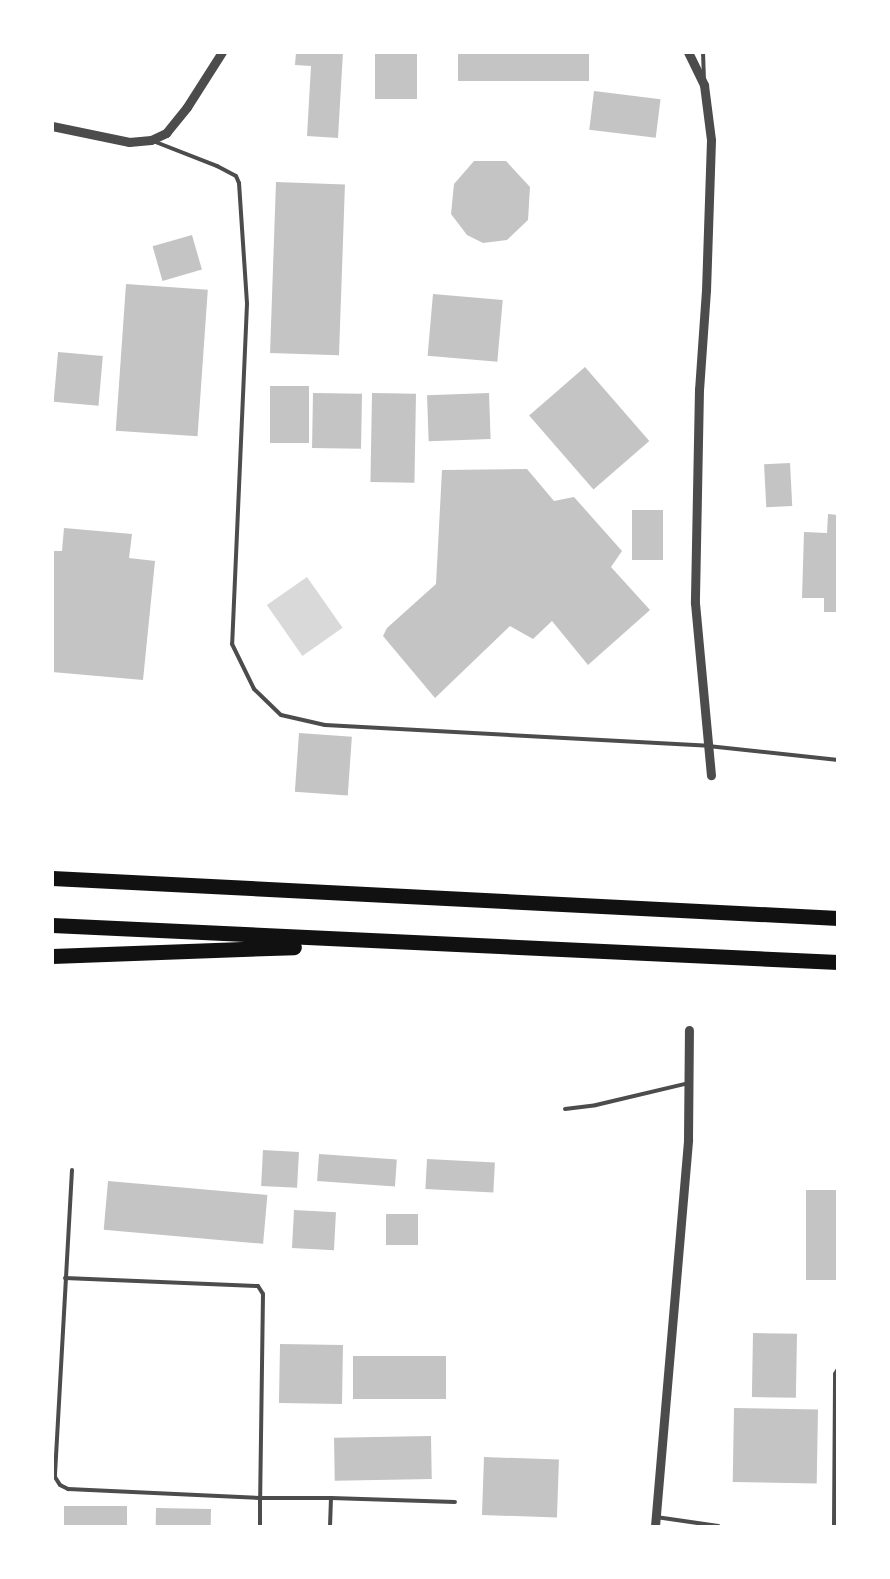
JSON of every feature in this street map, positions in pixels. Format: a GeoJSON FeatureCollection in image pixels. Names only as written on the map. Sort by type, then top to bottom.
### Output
{"type":"FeatureCollection","features":[{"type":"Feature","properties":{"kind":"highway"},"geometry":{"type":"LineString","coordinates":[[52,878],[838,918]]}},
{"type":"Feature","properties":{"kind":"highway"},"geometry":{"type":"LineString","coordinates":[[52,926],[388,943],[838,962]]}},
{"type":"Feature","properties":{"kind":"highway"},"geometry":{"type":"LineString","coordinates":[[52,956],[388,943]]}},
{"type":"Feature","properties":{"kind":"street"},"geometry":{"type":"LineString","coordinates":[[52,126],[71,128],[129,142],[151,140],[166,133],[187,107],[222,52]]}},
{"type":"Feature","properties":{"kind":"street"},"geometry":{"type":"LineString","coordinates":[[688,52],[704,85],[711,140],[706,290],[699,389],[695,603],[711,774]]}},
{"type":"Feature","properties":{"kind":"street"},"geometry":{"type":"LineString","coordinates":[[655,1522],[688,1139],[689,1030]]}},
{"type":"Feature","properties":{"kind":"lane"},"geometry":{"type":"LineString","coordinates":[[703,52],[704,85]]}},
{"type":"Feature","properties":{"kind":"lane"},"geometry":{"type":"LineString","coordinates":[[151,140],[217,166],[236,176],[239,183],[247,304],[232,644],[254,688],[281,716],[325,725],[708,746],[838,760]]}},
{"type":"Feature","properties":{"kind":"lane"},"geometry":{"type":"LineString","coordinates":[[566,1109],[596,1105],[689,1082]]}},
{"type":"Feature","properties":{"kind":"lane"},"geometry":{"type":"LineString","coordinates":[[72,1170],[55,1477],[60,1485],[68,1489],[260,1498],[455,1502]]}},
{"type":"Feature","properties":{"kind":"lane"},"geometry":{"type":"LineString","coordinates":[[65,1278],[258,1286],[263,1294],[260,1526]]}},
{"type":"Feature","properties":{"kind":"lane"},"geometry":{"type":"LineString","coordinates":[[834,1526],[835,1374],[838,1369]]}},
{"type":"Feature","properties":{"kind":"lane"},"geometry":{"type":"LineString","coordinates":[[330,1526],[331,1498]]}},
{"type":"Feature","properties":{"kind":"lane"},"geometry":{"type":"LineString","coordinates":[[655,1522],[718,1526]]}},
{"type":"Feature","properties":{"kind":"shaded area"},"geometry":{"type":"Polygon","coordinates":[[[307,577],[343,628],[302,656],[267,605],[307,577]]]}},
{"type":"Feature","properties":{"kind":"building"},"geometry":{"type":"Polygon","coordinates":[[[296,52],[343,52],[338,138],[307,136],[311,66],[295,65],[296,52]]]}},
{"type":"Feature","properties":{"kind":"building"},"geometry":{"type":"Polygon","coordinates":[[[375,52],[417,52],[417,99],[375,99],[375,52]]]}},
{"type":"Feature","properties":{"kind":"building"},"geometry":{"type":"Polygon","coordinates":[[[458,52],[589,52],[589,81],[458,81],[458,52]]]}},
{"type":"Feature","properties":{"kind":"building"},"geometry":{"type":"Polygon","coordinates":[[[594,91],[661,99],[656,138],[589,130],[594,91]]]}},
{"type":"Feature","properties":{"kind":"building"},"geometry":{"type":"Polygon","coordinates":[[[474,161],[506,161],[530,187],[528,220],[507,240],[483,243],[467,235],[451,214],[454,184],[474,161]]]}},
{"type":"Feature","properties":{"kind":"building"},"geometry":{"type":"Polygon","coordinates":[[[276,182],[345,184],[339,355],[270,353],[276,182]]]}},
{"type":"Feature","properties":{"kind":"building"},"geometry":{"type":"Polygon","coordinates":[[[192,235],[202,270],[163,281],[153,246],[192,235]]]}},
{"type":"Feature","properties":{"kind":"building"},"geometry":{"type":"Polygon","coordinates":[[[126,284],[208,290],[198,436],[116,431],[126,284]]]}},
{"type":"Feature","properties":{"kind":"building"},"geometry":{"type":"Polygon","coordinates":[[[433,294],[503,300],[497,362],[428,356],[433,294]]]}},
{"type":"Feature","properties":{"kind":"building"},"geometry":{"type":"Polygon","coordinates":[[[58,352],[103,356],[98,406],[54,402],[58,352]]]}},
{"type":"Feature","properties":{"kind":"building"},"geometry":{"type":"Polygon","coordinates":[[[585,367],[649,441],[593,490],[529,416],[585,367]]]}},
{"type":"Feature","properties":{"kind":"building"},"geometry":{"type":"Polygon","coordinates":[[[270,386],[309,386],[309,443],[270,443],[270,386]]]}},
{"type":"Feature","properties":{"kind":"building"},"geometry":{"type":"Polygon","coordinates":[[[313,393],[362,394],[361,449],[312,448],[313,393]]]}},
{"type":"Feature","properties":{"kind":"building"},"geometry":{"type":"Polygon","coordinates":[[[372,393],[416,394],[414,483],[370,482],[372,393]]]}},
{"type":"Feature","properties":{"kind":"building"},"geometry":{"type":"Polygon","coordinates":[[[489,393],[491,439],[429,441],[427,395],[489,393]]]}},
{"type":"Feature","properties":{"kind":"building"},"geometry":{"type":"Polygon","coordinates":[[[790,463],[792,506],[766,507],[764,464],[790,463]]]}},
{"type":"Feature","properties":{"kind":"building"},"geometry":{"type":"Polygon","coordinates":[[[527,469],[554,501],[574,497],[622,551],[611,567],[650,610],[588,665],[552,621],[533,639],[510,626],[435,698],[383,636],[387,628],[436,584],[442,470],[527,469]]]}},
{"type":"Feature","properties":{"kind":"building"},"geometry":{"type":"Polygon","coordinates":[[[632,510],[663,510],[663,560],[632,560],[632,510]]]}},
{"type":"Feature","properties":{"kind":"building"},"geometry":{"type":"Polygon","coordinates":[[[828,514],[838,515],[838,612],[824,612],[824,598],[802,598],[804,532],[827,533],[828,514]]]}},
{"type":"Feature","properties":{"kind":"building"},"geometry":{"type":"Polygon","coordinates":[[[64,528],[132,534],[129,558],[155,561],[143,680],[52,672],[52,551],[62,551],[64,528]]]}},
{"type":"Feature","properties":{"kind":"building"},"geometry":{"type":"Polygon","coordinates":[[[299,733],[352,737],[348,796],[295,792],[299,733]]]}},
{"type":"Feature","properties":{"kind":"building"},"geometry":{"type":"Polygon","coordinates":[[[263,1150],[299,1152],[297,1188],[261,1186],[263,1150]]]}},
{"type":"Feature","properties":{"kind":"building"},"geometry":{"type":"Polygon","coordinates":[[[319,1154],[397,1159],[395,1186],[317,1181],[319,1154]]]}},
{"type":"Feature","properties":{"kind":"building"},"geometry":{"type":"Polygon","coordinates":[[[427,1159],[495,1163],[493,1193],[425,1189],[427,1159]]]}},
{"type":"Feature","properties":{"kind":"building"},"geometry":{"type":"Polygon","coordinates":[[[108,1181],[267,1195],[263,1244],[104,1230],[108,1181]]]}},
{"type":"Feature","properties":{"kind":"building"},"geometry":{"type":"Polygon","coordinates":[[[806,1190],[838,1190],[838,1280],[806,1280],[806,1190]]]}},
{"type":"Feature","properties":{"kind":"building"},"geometry":{"type":"Polygon","coordinates":[[[294,1210],[336,1212],[334,1250],[292,1248],[294,1210]]]}},
{"type":"Feature","properties":{"kind":"building"},"geometry":{"type":"Polygon","coordinates":[[[386,1214],[418,1214],[418,1245],[386,1245],[386,1214]]]}},
{"type":"Feature","properties":{"kind":"building"},"geometry":{"type":"Polygon","coordinates":[[[753,1333],[797,1334],[796,1398],[752,1397],[753,1333]]]}},
{"type":"Feature","properties":{"kind":"building"},"geometry":{"type":"Polygon","coordinates":[[[280,1344],[343,1345],[342,1404],[279,1403],[280,1344]]]}},
{"type":"Feature","properties":{"kind":"building"},"geometry":{"type":"Polygon","coordinates":[[[353,1356],[446,1356],[446,1399],[353,1399],[353,1356]]]}},
{"type":"Feature","properties":{"kind":"building"},"geometry":{"type":"Polygon","coordinates":[[[734,1408],[818,1409],[817,1483],[733,1482],[734,1408]]]}},
{"type":"Feature","properties":{"kind":"building"},"geometry":{"type":"Polygon","coordinates":[[[431,1436],[432,1479],[335,1481],[334,1438],[431,1436]]]}},
{"type":"Feature","properties":{"kind":"building"},"geometry":{"type":"Polygon","coordinates":[[[484,1457],[559,1460],[557,1518],[482,1515],[484,1457]]]}},
{"type":"Feature","properties":{"kind":"building"},"geometry":{"type":"Polygon","coordinates":[[[64,1506],[127,1506],[127,1526],[64,1526],[64,1506]]]}},
{"type":"Feature","properties":{"kind":"building"},"geometry":{"type":"Polygon","coordinates":[[[156,1508],[211,1509],[211,1526],[156,1526],[156,1508]]]}}]}
